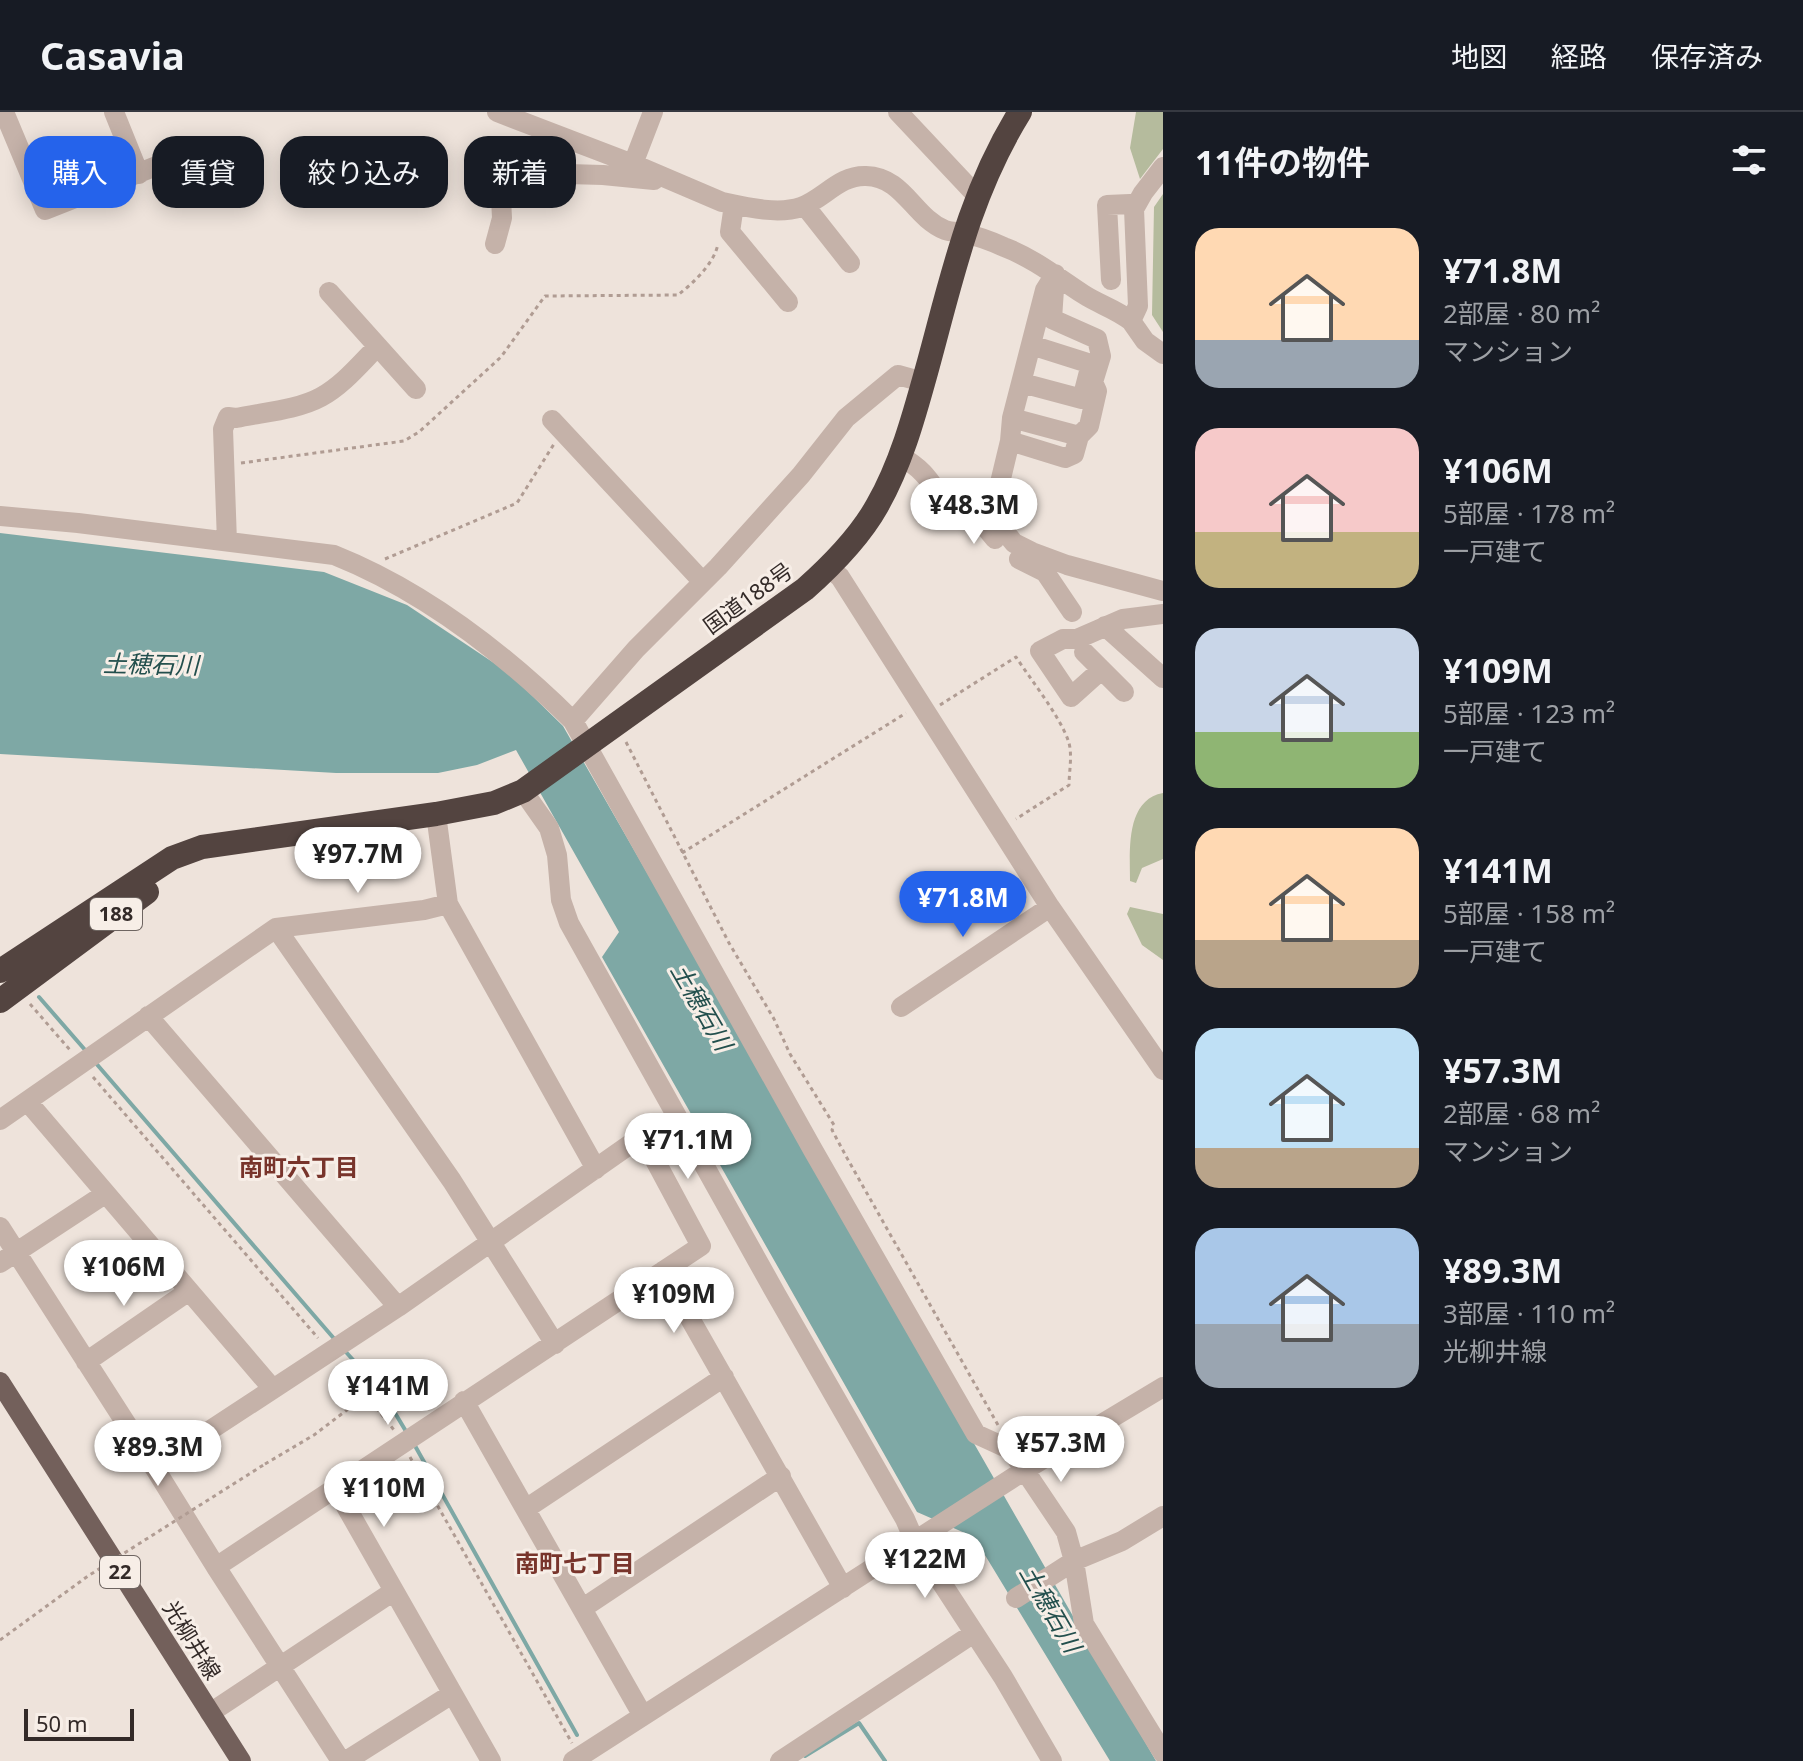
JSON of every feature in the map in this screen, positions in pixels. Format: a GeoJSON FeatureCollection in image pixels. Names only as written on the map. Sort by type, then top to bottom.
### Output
{"type":"FeatureCollection","features":[{"type":"Feature","properties":{"kind":"highway","name":"国道188号"},"geometry":{"type":"LineString","coordinates":[[0,971],[172,858],[202,847],[436,814],[494,803],[526,788],[805,589],[829,568],[875,510],[900,456],[964,233],[996,150],[1020,112]]}},
{"type":"Feature","properties":{"kind":"highway","name":"国道188号"},"geometry":{"type":"LineString","coordinates":[[0,1001],[126,906],[178,872],[240,843]]}},
{"type":"Feature","properties":{"kind":"main road","name":"光柳井線"},"geometry":{"type":"LineString","coordinates":[[0,1382],[241,1761]]}},
{"type":"Feature","properties":{"kind":"street"},"geometry":{"type":"LineString","coordinates":[[4,112],[45,210],[152,169]]}},
{"type":"Feature","properties":{"kind":"street"},"geometry":{"type":"LineString","coordinates":[[114,112],[139,174]]}},
{"type":"Feature","properties":{"kind":"street"},"geometry":{"type":"LineString","coordinates":[[497,112],[734,205],[792,209],[805,206],[846,179],[864,176],[882,178],[897,186],[927,217],[945,230],[1005,247],[1131,321],[1145,341],[1163,354]]}},
{"type":"Feature","properties":{"kind":"street"},"geometry":{"type":"LineString","coordinates":[[633,164],[653,112]]}},
{"type":"Feature","properties":{"kind":"street"},"geometry":{"type":"LineString","coordinates":[[898,112],[977,196]]}},
{"type":"Feature","properties":{"kind":"street"},"geometry":{"type":"LineString","coordinates":[[1131,321],[1138,306],[1134,209],[1163,167]]}},
{"type":"Feature","properties":{"kind":"street"},"geometry":{"type":"LineString","coordinates":[[495,244],[502,218],[500,179],[503,173],[510,170],[639,180],[662,178]]}},
{"type":"Feature","properties":{"kind":"street"},"geometry":{"type":"LineString","coordinates":[[1111,280],[1107,205],[1130,204],[1134,209]]}},
{"type":"Feature","properties":{"kind":"street"},"geometry":{"type":"LineString","coordinates":[[734,205],[730,232],[788,302]]}},
{"type":"Feature","properties":{"kind":"street"},"geometry":{"type":"LineString","coordinates":[[805,206],[850,263]]}},
{"type":"Feature","properties":{"kind":"street"},"geometry":{"type":"LineString","coordinates":[[1055,274],[1045,290],[1012,418],[1010,441],[992,516],[1014,543],[1067,565],[1163,591]]}},
{"type":"Feature","properties":{"kind":"street"},"geometry":{"type":"LineString","coordinates":[[1010,441],[1065,458],[1074,454],[1079,436],[1089,426],[1097,391],[1093,382],[1101,356],[1097,339],[1052,319],[1055,274]]}},
{"type":"Feature","properties":{"kind":"street"},"geometry":{"type":"LineString","coordinates":[[329,292],[416,389]]}},
{"type":"Feature","properties":{"kind":"street"},"geometry":{"type":"LineString","coordinates":[[1022,383],[1082,399],[1091,364],[1031,345]]}},
{"type":"Feature","properties":{"kind":"street"},"geometry":{"type":"LineString","coordinates":[[227,542],[223,429],[228,417],[304,404],[321,397],[340,384],[377,347]]}},
{"type":"Feature","properties":{"kind":"street"},"geometry":{"type":"LineString","coordinates":[[573,721],[636,649],[801,475],[846,418],[898,375],[923,382]]}},
{"type":"Feature","properties":{"kind":"street"},"geometry":{"type":"LineString","coordinates":[[1012,418],[1079,436]]}},
{"type":"Feature","properties":{"kind":"street"},"geometry":{"type":"LineString","coordinates":[[557,425],[702,581]]}},
{"type":"Feature","properties":{"kind":"street"},"geometry":{"type":"LineString","coordinates":[[900,456],[929,476],[955,514],[977,517],[1002,548],[1045,572],[1072,612]]}},
{"type":"Feature","properties":{"kind":"street"},"geometry":{"type":"LineString","coordinates":[[0,516],[334,555],[368,569],[440,613],[541,689],[573,721],[976,1434],[1011,1450],[1066,1532],[1084,1624],[1163,1753]]}},
{"type":"Feature","properties":{"kind":"street"},"geometry":{"type":"LineString","coordinates":[[829,568],[840,577],[1050,907],[1163,1070]]}},
{"type":"Feature","properties":{"kind":"street"},"geometry":{"type":"LineString","coordinates":[[1100,671],[1071,697],[1040,651],[1063,639],[1077,639],[1123,619],[1161,618]]}},
{"type":"Feature","properties":{"kind":"street"},"geometry":{"type":"LineString","coordinates":[[1105,626],[1163,678]]}},
{"type":"Feature","properties":{"kind":"street"},"geometry":{"type":"LineString","coordinates":[[1084,652],[1124,692]]}},
{"type":"Feature","properties":{"kind":"street"},"geometry":{"type":"LineString","coordinates":[[526,788],[549,828],[557,855],[561,900],[569,923],[905,1519],[915,1542],[1052,1761]]}},
{"type":"Feature","properties":{"kind":"street"},"geometry":{"type":"LineString","coordinates":[[436,814],[448,904],[596,1169]]}},
{"type":"Feature","properties":{"kind":"street"},"geometry":{"type":"LineString","coordinates":[[0,1120],[276,928],[424,910],[448,904]]}},
{"type":"Feature","properties":{"kind":"street"},"geometry":{"type":"LineString","coordinates":[[901,1007],[1050,907]]}},
{"type":"Feature","properties":{"kind":"street"},"geometry":{"type":"LineString","coordinates":[[276,928],[443,1168],[555,1344]]}},
{"type":"Feature","properties":{"kind":"street"},"geometry":{"type":"LineString","coordinates":[[148,1016],[398,1307]]}},
{"type":"Feature","properties":{"kind":"street"},"geometry":{"type":"LineString","coordinates":[[27,1101],[272,1388]]}},
{"type":"Feature","properties":{"kind":"street"},"geometry":{"type":"LineString","coordinates":[[154,1467],[398,1307],[642,1136],[701,1246],[216,1567]]}},
{"type":"Feature","properties":{"kind":"street"},"geometry":{"type":"LineString","coordinates":[[8,1257],[105,1194]]}},
{"type":"Feature","properties":{"kind":"street"},"geometry":{"type":"LineString","coordinates":[[0,1227],[8,1257],[86,1362],[280,1667],[344,1761],[452,1694]]}},
{"type":"Feature","properties":{"kind":"street"},"geometry":{"type":"LineString","coordinates":[[663,1271],[843,1588]]}},
{"type":"Feature","properties":{"kind":"street"},"geometry":{"type":"LineString","coordinates":[[86,1362],[189,1291]]}},
{"type":"Feature","properties":{"kind":"street"},"geometry":{"type":"LineString","coordinates":[[527,1508],[724,1377]]}},
{"type":"Feature","properties":{"kind":"street"},"geometry":{"type":"LineString","coordinates":[[573,1761],[1025,1470],[1163,1387]]}},
{"type":"Feature","properties":{"kind":"street"},"geometry":{"type":"LineString","coordinates":[[464,1401],[643,1716]]}},
{"type":"Feature","properties":{"kind":"street"},"geometry":{"type":"LineString","coordinates":[[583,1608],[781,1476]]}},
{"type":"Feature","properties":{"kind":"street"},"geometry":{"type":"LineString","coordinates":[[336,1489],[491,1761]]}},
{"type":"Feature","properties":{"kind":"street"},"geometry":{"type":"LineString","coordinates":[[1016,1598],[1074,1561],[1122,1541],[1163,1516]]}},
{"type":"Feature","properties":{"kind":"street"},"geometry":{"type":"LineString","coordinates":[[210,1713],[394,1591]]}},
{"type":"Feature","properties":{"kind":"street"},"geometry":{"type":"LineString","coordinates":[[780,1761],[974,1633]]}},
{"type":"Feature","properties":{"kind":"path"},"geometry":{"type":"LineString","coordinates":[[225,464],[404,441],[419,432],[501,357],[545,296],[678,295],[690,286],[716,253],[719,241]]}},
{"type":"Feature","properties":{"kind":"path"},"geometry":{"type":"LineString","coordinates":[[368,569],[370,565],[517,503],[557,425]]}},
{"type":"Feature","properties":{"kind":"path"},"geometry":{"type":"LineString","coordinates":[[682,853],[879,732],[1016,657],[1068,739],[1069,785],[1000,829]]}},
{"type":"Feature","properties":{"kind":"path"},"geometry":{"type":"LineString","coordinates":[[631,754],[790,1054],[834,1125],[832,1130],[847,1158],[998,1423],[1000,1444]]}},
{"type":"Feature","properties":{"kind":"path"},"geometry":{"type":"LineString","coordinates":[[0,1640],[88,1576],[314,1435],[368,1394]]}},
{"type":"Feature","properties":{"kind":"green space"},"geometry":{"type":"Polygon","coordinates":[[[1136,112],[1163,112],[1163,149],[1140,179],[1130,148],[1136,112]]]}},
{"type":"Feature","properties":{"kind":"green space"},"geometry":{"type":"Polygon","coordinates":[[[1163,194],[1163,332],[1152,315],[1154,207],[1163,194]]]}},
{"type":"Feature","properties":{"kind":"green space"},"geometry":{"type":"Polygon","coordinates":[[[1163,793],[1163,859],[1142,868],[1136,883],[1130,881],[1130,842],[1136,816],[1151,798],[1163,793]]]}},
{"type":"Feature","properties":{"kind":"green space"},"geometry":{"type":"Polygon","coordinates":[[[1130,907],[1163,914],[1163,960],[1142,945],[1127,914],[1130,907]]]}},
{"type":"Feature","properties":{"kind":"water","name":"土穂石川"},"geometry":{"type":"Polygon","coordinates":[[[0,533],[324,572],[407,605],[509,673],[563,726],[1156,1761],[1110,1761],[974,1537],[917,1512],[602,957],[619,932],[516,750],[477,765],[438,773],[336,773],[0,754],[0,533]]]}},
{"type":"Feature","properties":{"kind":"waterway"},"geometry":{"type":"LineString","coordinates":[[39,997],[86,1051]]}},
{"type":"Feature","properties":{"kind":"waterway"},"geometry":{"type":"LineString","coordinates":[[94,1061],[337,1342]]}},
{"type":"Feature","properties":{"kind":"waterway"},"geometry":{"type":"LineString","coordinates":[[345,1351],[383,1393],[407,1433]]}},
{"type":"Feature","properties":{"kind":"waterway"},"geometry":{"type":"LineString","coordinates":[[414,1444],[577,1735]]}},
{"type":"Feature","properties":{"kind":"waterway"},"geometry":{"type":"LineString","coordinates":[[805,1756],[859,1723],[885,1761]]}},
{"type":"Feature","properties":{"kind":"district","name":"南町六丁目"},"geometry":{"type":"Point","coordinates":[299,1168]}},
{"type":"Feature","properties":{"kind":"district","name":"南町七丁目"},"geometry":{"type":"Point","coordinates":[575,1564]}}]}
